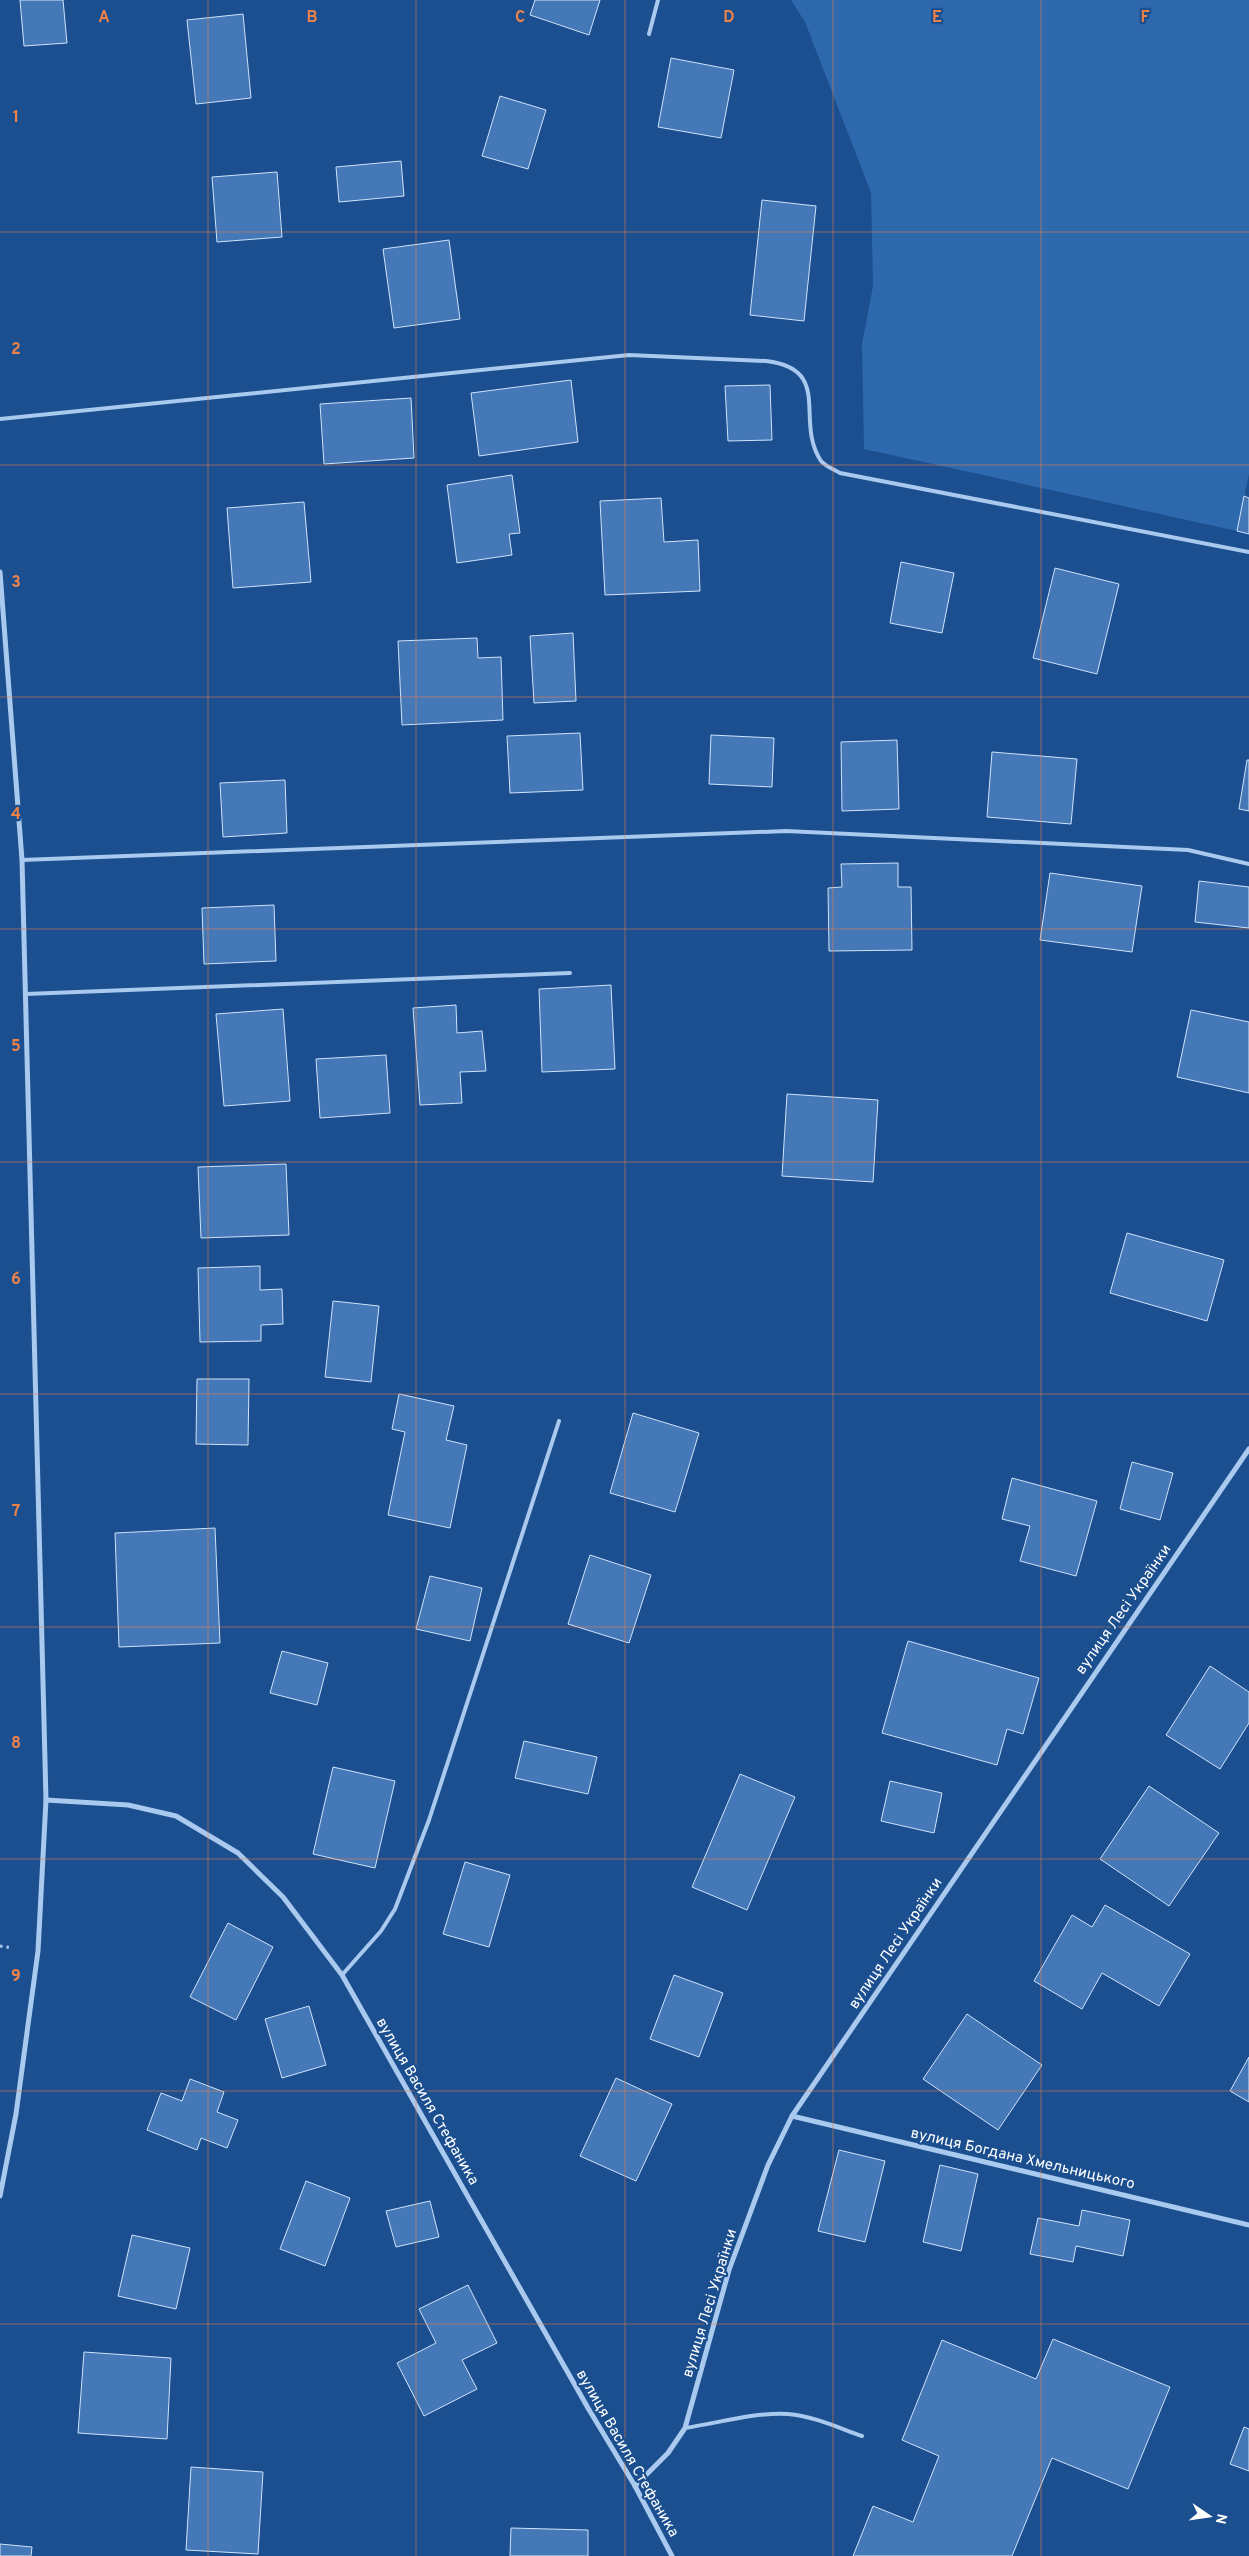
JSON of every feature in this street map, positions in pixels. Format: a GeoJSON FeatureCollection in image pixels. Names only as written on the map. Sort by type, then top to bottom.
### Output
{"type":"FeatureCollection","features":[{"type":"Feature","properties":{"kind":"street"},"geometry":{"type":"LineString","coordinates":[[0,572],[22,860],[46,1800],[38,1951],[16,2114],[0,2196]]}},
{"type":"Feature","properties":{"kind":"street","name":"вулиця Лесі Українки"},"geometry":{"type":"LineString","coordinates":[[635,2486],[668,2453],[685,2428],[729,2270],[768,2165],[792,2116],[1249,1448]]}},
{"type":"Feature","properties":{"kind":"street","name":"вулиця Василя Стефаника"},"geometry":{"type":"LineString","coordinates":[[46,1800],[128,1805],[176,1816],[238,1853],[282,1897],[342,1975],[588,2408],[635,2486],[672,2556]]}},
{"type":"Feature","properties":{"kind":"street","name":"вулиця Богдана Хмельницького"},"geometry":{"type":"LineString","coordinates":[[792,2116],[1249,2225]]}},
{"type":"Feature","properties":{"kind":"lane"},"geometry":{"type":"LineString","coordinates":[[649,34],[658,0]]}},
{"type":"Feature","properties":{"kind":"lane"},"geometry":{"type":"LineString","coordinates":[[0,419],[628,355],[766,361],[784,363],[798,371],[810,394],[811,437],[822,462],[840,473],[1249,552]]}},
{"type":"Feature","properties":{"kind":"lane"},"geometry":{"type":"LineString","coordinates":[[22,860],[786,831],[1188,850],[1249,864]]}},
{"type":"Feature","properties":{"kind":"lane"},"geometry":{"type":"LineString","coordinates":[[26,994],[570,973]]}},
{"type":"Feature","properties":{"kind":"lane"},"geometry":{"type":"LineString","coordinates":[[342,1975],[381,1931],[395,1909],[429,1820],[560,1421]]}},
{"type":"Feature","properties":{"kind":"lane"},"geometry":{"type":"LineString","coordinates":[[685,2428],[761,2414],[790,2414],[822,2422],[862,2436]]}},
{"type":"Feature","properties":{"kind":"shaded area"},"geometry":{"type":"Polygon","coordinates":[[[791,0],[1249,0],[1249,474],[1237,531],[864,449],[862,344],[873,286],[871,193],[805,22],[791,0]]]}},
{"type":"Feature","properties":{"kind":"building"},"geometry":{"type":"Polygon","coordinates":[[[20,0],[63,0],[67,43],[24,46],[20,0]]]}},
{"type":"Feature","properties":{"kind":"building"},"geometry":{"type":"Polygon","coordinates":[[[535,0],[600,0],[589,35],[530,15],[535,0]]]}},
{"type":"Feature","properties":{"kind":"building"},"geometry":{"type":"Polygon","coordinates":[[[243,14],[251,98],[196,104],[187,20],[243,14]]]}},
{"type":"Feature","properties":{"kind":"building"},"geometry":{"type":"Polygon","coordinates":[[[671,58],[734,70],[721,138],[658,127],[671,58]]]}},
{"type":"Feature","properties":{"kind":"building"},"geometry":{"type":"Polygon","coordinates":[[[500,96],[546,110],[528,169],[482,156],[500,96]]]}},
{"type":"Feature","properties":{"kind":"building"},"geometry":{"type":"Polygon","coordinates":[[[401,161],[404,196],[339,202],[336,167],[401,161]]]}},
{"type":"Feature","properties":{"kind":"building"},"geometry":{"type":"Polygon","coordinates":[[[277,172],[282,237],[217,242],[212,177],[277,172]]]}},
{"type":"Feature","properties":{"kind":"building"},"geometry":{"type":"Polygon","coordinates":[[[762,200],[816,206],[804,321],[750,315],[762,200]]]}},
{"type":"Feature","properties":{"kind":"building"},"geometry":{"type":"Polygon","coordinates":[[[449,240],[460,319],[394,328],[383,249],[449,240]]]}},
{"type":"Feature","properties":{"kind":"building"},"geometry":{"type":"Polygon","coordinates":[[[571,380],[578,442],[479,456],[471,393],[571,380]]]}},
{"type":"Feature","properties":{"kind":"building"},"geometry":{"type":"Polygon","coordinates":[[[770,385],[772,440],[728,441],[725,386],[770,385]]]}},
{"type":"Feature","properties":{"kind":"building"},"geometry":{"type":"Polygon","coordinates":[[[411,398],[414,458],[324,464],[320,404],[411,398]]]}},
{"type":"Feature","properties":{"kind":"building"},"geometry":{"type":"Polygon","coordinates":[[[512,475],[520,533],[509,534],[512,555],[457,563],[447,485],[512,475]]]}},
{"type":"Feature","properties":{"kind":"building"},"geometry":{"type":"Polygon","coordinates":[[[1244,496],[1249,498],[1249,534],[1237,531],[1244,496]]]}},
{"type":"Feature","properties":{"kind":"building"},"geometry":{"type":"Polygon","coordinates":[[[661,498],[664,542],[698,540],[700,591],[605,595],[600,501],[661,498]]]}},
{"type":"Feature","properties":{"kind":"building"},"geometry":{"type":"Polygon","coordinates":[[[304,502],[311,582],[233,588],[227,508],[304,502]]]}},
{"type":"Feature","properties":{"kind":"building"},"geometry":{"type":"Polygon","coordinates":[[[901,562],[954,573],[942,633],[890,623],[901,562]]]}},
{"type":"Feature","properties":{"kind":"building"},"geometry":{"type":"Polygon","coordinates":[[[1055,568],[1119,584],[1097,674],[1033,658],[1055,568]]]}},
{"type":"Feature","properties":{"kind":"building"},"geometry":{"type":"Polygon","coordinates":[[[573,633],[576,701],[534,703],[530,636],[573,633]]]}},
{"type":"Feature","properties":{"kind":"building"},"geometry":{"type":"Polygon","coordinates":[[[477,638],[478,658],[501,657],[503,720],[402,725],[398,641],[477,638]]]}},
{"type":"Feature","properties":{"kind":"building"},"geometry":{"type":"Polygon","coordinates":[[[580,733],[583,790],[510,793],[507,736],[580,733]]]}},
{"type":"Feature","properties":{"kind":"building"},"geometry":{"type":"Polygon","coordinates":[[[711,735],[774,738],[772,787],[709,784],[711,735]]]}},
{"type":"Feature","properties":{"kind":"building"},"geometry":{"type":"Polygon","coordinates":[[[897,740],[899,809],[842,811],[841,742],[897,740]]]}},
{"type":"Feature","properties":{"kind":"building"},"geometry":{"type":"Polygon","coordinates":[[[992,752],[1077,759],[1071,824],[987,817],[992,752]]]}},
{"type":"Feature","properties":{"kind":"building"},"geometry":{"type":"Polygon","coordinates":[[[1247,760],[1249,760],[1249,811],[1239,809],[1247,760]]]}},
{"type":"Feature","properties":{"kind":"building"},"geometry":{"type":"Polygon","coordinates":[[[285,780],[287,833],[223,837],[220,783],[285,780]]]}},
{"type":"Feature","properties":{"kind":"building"},"geometry":{"type":"Polygon","coordinates":[[[898,863],[898,887],[911,887],[912,950],[829,951],[828,888],[842,887],[841,864],[898,863]]]}},
{"type":"Feature","properties":{"kind":"building"},"geometry":{"type":"Polygon","coordinates":[[[1050,873],[1142,886],[1132,952],[1040,940],[1050,873]]]}},
{"type":"Feature","properties":{"kind":"building"},"geometry":{"type":"Polygon","coordinates":[[[1199,881],[1249,887],[1249,928],[1195,922],[1199,881]]]}},
{"type":"Feature","properties":{"kind":"building"},"geometry":{"type":"Polygon","coordinates":[[[274,905],[276,961],[204,964],[202,908],[274,905]]]}},
{"type":"Feature","properties":{"kind":"building"},"geometry":{"type":"Polygon","coordinates":[[[611,985],[615,1069],[542,1072],[539,989],[611,985]]]}},
{"type":"Feature","properties":{"kind":"building"},"geometry":{"type":"Polygon","coordinates":[[[456,1005],[457,1033],[482,1031],[486,1071],[460,1072],[462,1103],[420,1105],[413,1008],[456,1005]]]}},
{"type":"Feature","properties":{"kind":"building"},"geometry":{"type":"Polygon","coordinates":[[[283,1009],[290,1101],[224,1106],[216,1014],[283,1009]]]}},
{"type":"Feature","properties":{"kind":"building"},"geometry":{"type":"Polygon","coordinates":[[[1191,1010],[1249,1022],[1249,1093],[1177,1077],[1191,1010]]]}},
{"type":"Feature","properties":{"kind":"building"},"geometry":{"type":"Polygon","coordinates":[[[386,1055],[390,1113],[320,1118],[316,1059],[386,1055]]]}},
{"type":"Feature","properties":{"kind":"building"},"geometry":{"type":"Polygon","coordinates":[[[787,1094],[878,1100],[873,1182],[782,1176],[787,1094]]]}},
{"type":"Feature","properties":{"kind":"building"},"geometry":{"type":"Polygon","coordinates":[[[286,1164],[289,1235],[201,1238],[198,1167],[286,1164]]]}},
{"type":"Feature","properties":{"kind":"building"},"geometry":{"type":"Polygon","coordinates":[[[1127,1233],[1224,1260],[1207,1321],[1110,1293],[1127,1233]]]}},
{"type":"Feature","properties":{"kind":"building"},"geometry":{"type":"Polygon","coordinates":[[[260,1266],[260,1290],[282,1289],[283,1324],[261,1325],[261,1341],[200,1342],[198,1268],[260,1266]]]}},
{"type":"Feature","properties":{"kind":"building"},"geometry":{"type":"Polygon","coordinates":[[[333,1301],[379,1306],[371,1382],[325,1377],[333,1301]]]}},
{"type":"Feature","properties":{"kind":"building"},"geometry":{"type":"Polygon","coordinates":[[[197,1379],[249,1379],[248,1445],[196,1444],[197,1379]]]}},
{"type":"Feature","properties":{"kind":"building"},"geometry":{"type":"Polygon","coordinates":[[[399,1394],[454,1406],[446,1440],[467,1445],[450,1528],[388,1515],[405,1432],[392,1429],[399,1394]]]}},
{"type":"Feature","properties":{"kind":"building"},"geometry":{"type":"Polygon","coordinates":[[[633,1413],[699,1433],[675,1512],[610,1493],[633,1413]]]}},
{"type":"Feature","properties":{"kind":"building"},"geometry":{"type":"Polygon","coordinates":[[[1132,1462],[1173,1473],[1160,1520],[1120,1509],[1132,1462]]]}},
{"type":"Feature","properties":{"kind":"building"},"geometry":{"type":"Polygon","coordinates":[[[1012,1478],[1097,1501],[1076,1576],[1020,1561],[1030,1526],[1002,1519],[1012,1478]]]}},
{"type":"Feature","properties":{"kind":"building"},"geometry":{"type":"Polygon","coordinates":[[[215,1528],[220,1643],[119,1647],[115,1533],[215,1528]]]}},
{"type":"Feature","properties":{"kind":"building"},"geometry":{"type":"Polygon","coordinates":[[[590,1555],[651,1575],[629,1643],[568,1624],[590,1555]]]}},
{"type":"Feature","properties":{"kind":"building"},"geometry":{"type":"Polygon","coordinates":[[[430,1576],[482,1588],[470,1641],[416,1629],[430,1576]]]}},
{"type":"Feature","properties":{"kind":"building"},"geometry":{"type":"Polygon","coordinates":[[[908,1641],[1039,1678],[1023,1734],[1007,1729],[997,1765],[882,1733],[908,1641]]]}},
{"type":"Feature","properties":{"kind":"building"},"geometry":{"type":"Polygon","coordinates":[[[282,1651],[328,1663],[317,1705],[270,1693],[282,1651]]]}},
{"type":"Feature","properties":{"kind":"building"},"geometry":{"type":"Polygon","coordinates":[[[1210,1666],[1249,1692],[1249,1723],[1220,1769],[1166,1735],[1210,1666]]]}},
{"type":"Feature","properties":{"kind":"building"},"geometry":{"type":"Polygon","coordinates":[[[524,1741],[597,1757],[588,1794],[515,1778],[524,1741]]]}},
{"type":"Feature","properties":{"kind":"building"},"geometry":{"type":"Polygon","coordinates":[[[333,1767],[395,1781],[375,1868],[313,1854],[333,1767]]]}},
{"type":"Feature","properties":{"kind":"building"},"geometry":{"type":"Polygon","coordinates":[[[740,1774],[795,1797],[747,1910],[692,1887],[740,1774]]]}},
{"type":"Feature","properties":{"kind":"building"},"geometry":{"type":"Polygon","coordinates":[[[890,1781],[942,1793],[934,1833],[881,1821],[890,1781]]]}},
{"type":"Feature","properties":{"kind":"building"},"geometry":{"type":"Polygon","coordinates":[[[1149,1786],[1219,1833],[1169,1906],[1100,1859],[1149,1786]]]}},
{"type":"Feature","properties":{"kind":"building"},"geometry":{"type":"Polygon","coordinates":[[[465,1862],[510,1875],[489,1947],[443,1934],[465,1862]]]}},
{"type":"Feature","properties":{"kind":"building"},"geometry":{"type":"Polygon","coordinates":[[[1105,1905],[1190,1954],[1159,2006],[1102,1973],[1082,2009],[1034,1981],[1072,1915],[1092,1927],[1105,1905]]]}},
{"type":"Feature","properties":{"kind":"building"},"geometry":{"type":"Polygon","coordinates":[[[228,1923],[273,1947],[236,2020],[190,1997],[228,1923]]]}},
{"type":"Feature","properties":{"kind":"building"},"geometry":{"type":"Polygon","coordinates":[[[674,1975],[723,1993],[699,2057],[650,2039],[674,1975]]]}},
{"type":"Feature","properties":{"kind":"building"},"geometry":{"type":"Polygon","coordinates":[[[309,2006],[326,2065],[282,2078],[265,2019],[309,2006]]]}},
{"type":"Feature","properties":{"kind":"building"},"geometry":{"type":"Polygon","coordinates":[[[967,2014],[1042,2065],[998,2130],[923,2079],[967,2014]]]}},
{"type":"Feature","properties":{"kind":"building"},"geometry":{"type":"Polygon","coordinates":[[[1249,2057],[1249,2102],[1230,2091],[1249,2057]]]}},
{"type":"Feature","properties":{"kind":"building"},"geometry":{"type":"Polygon","coordinates":[[[616,2078],[672,2104],[636,2181],[580,2156],[616,2078]]]}},
{"type":"Feature","properties":{"kind":"building"},"geometry":{"type":"Polygon","coordinates":[[[190,2079],[224,2092],[217,2112],[238,2120],[227,2148],[201,2138],[197,2150],[147,2130],[161,2093],[182,2101],[190,2079]]]}},
{"type":"Feature","properties":{"kind":"building"},"geometry":{"type":"Polygon","coordinates":[[[839,2150],[885,2161],[865,2242],[818,2231],[839,2150]]]}},
{"type":"Feature","properties":{"kind":"building"},"geometry":{"type":"Polygon","coordinates":[[[940,2165],[978,2174],[961,2251],[923,2242],[940,2165]]]}},
{"type":"Feature","properties":{"kind":"building"},"geometry":{"type":"Polygon","coordinates":[[[306,2181],[350,2198],[325,2266],[280,2249],[306,2181]]]}},
{"type":"Feature","properties":{"kind":"building"},"geometry":{"type":"Polygon","coordinates":[[[430,2201],[439,2237],[396,2247],[386,2211],[430,2201]]]}},
{"type":"Feature","properties":{"kind":"building"},"geometry":{"type":"Polygon","coordinates":[[[1082,2210],[1130,2220],[1123,2256],[1076,2246],[1073,2262],[1030,2254],[1038,2218],[1079,2226],[1082,2210]]]}},
{"type":"Feature","properties":{"kind":"building"},"geometry":{"type":"Polygon","coordinates":[[[132,2235],[190,2248],[176,2309],[118,2296],[132,2235]]]}},
{"type":"Feature","properties":{"kind":"building"},"geometry":{"type":"Polygon","coordinates":[[[468,2285],[497,2343],[462,2360],[477,2389],[424,2416],[397,2363],[436,2343],[419,2309],[468,2285]]]}},
{"type":"Feature","properties":{"kind":"building"},"geometry":{"type":"Polygon","coordinates":[[[1053,2339],[1170,2387],[1128,2489],[1052,2458],[1012,2556],[853,2556],[873,2506],[913,2522],[939,2456],[902,2440],[942,2340],[1036,2379],[1053,2339]]]}},
{"type":"Feature","properties":{"kind":"building"},"geometry":{"type":"Polygon","coordinates":[[[84,2352],[171,2358],[167,2439],[78,2433],[84,2352]]]}},
{"type":"Feature","properties":{"kind":"building"},"geometry":{"type":"Polygon","coordinates":[[[1244,2427],[1249,2429],[1249,2471],[1230,2464],[1244,2427]]]}},
{"type":"Feature","properties":{"kind":"building"},"geometry":{"type":"Polygon","coordinates":[[[191,2467],[263,2472],[258,2554],[186,2550],[191,2467]]]}},
{"type":"Feature","properties":{"kind":"building"},"geometry":{"type":"Polygon","coordinates":[[[511,2528],[588,2530],[588,2556],[510,2556],[511,2528]]]}},
{"type":"Feature","properties":{"kind":"building"},"geometry":{"type":"Polygon","coordinates":[[[0,2544],[32,2547],[31,2556],[0,2556],[0,2544]]]}}]}
